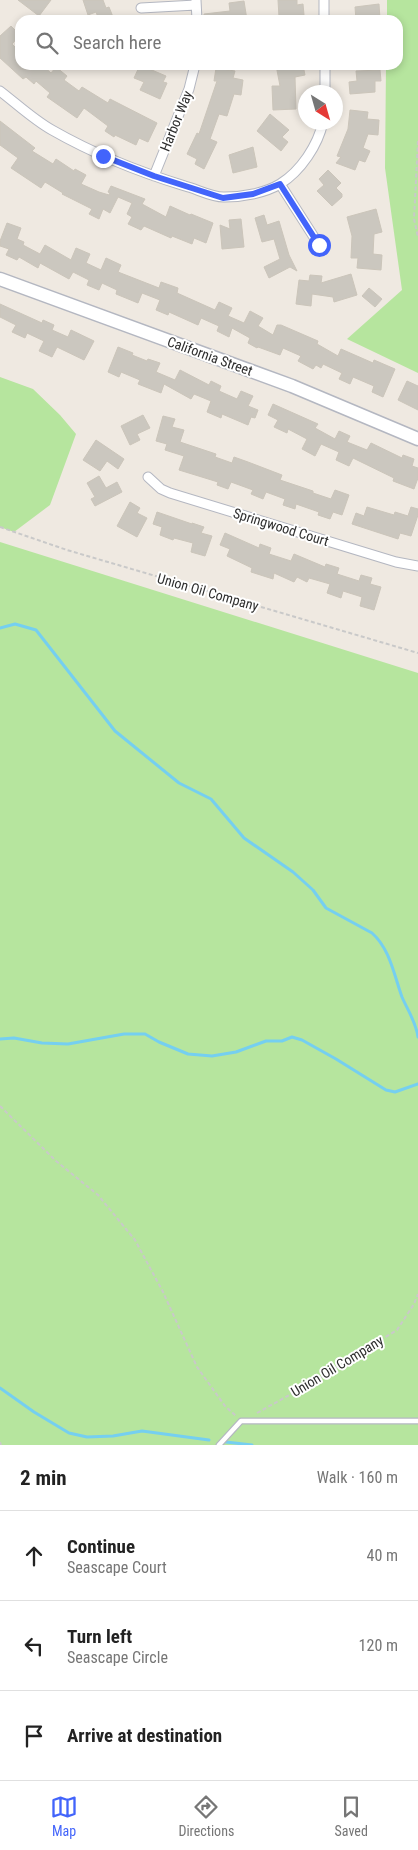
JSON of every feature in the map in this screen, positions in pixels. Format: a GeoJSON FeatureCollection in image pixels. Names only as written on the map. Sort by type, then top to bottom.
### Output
{"type":"FeatureCollection","features":[{"type":"Feature","properties":{"kind":"street"},"geometry":{"type":"LineString","coordinates":[[324,0],[324,15]]}},
{"type":"Feature","properties":{"kind":"street"},"geometry":{"type":"LineString","coordinates":[[141,8],[196,2],[197,15]]}},
{"type":"Feature","properties":{"kind":"street","name":"Harbor Way"},"geometry":{"type":"LineString","coordinates":[[154,176],[190,89],[194,70]]}},
{"type":"Feature","properties":{"kind":"street"},"geometry":{"type":"LineString","coordinates":[[325,70],[325,85]]}},
{"type":"Feature","properties":{"kind":"street"},"geometry":{"type":"LineString","coordinates":[[0,91],[50,129],[103,156],[154,176],[223,198],[253,194],[280,184],[297,170],[312,149],[321,130]]}},
{"type":"Feature","properties":{"kind":"street"},"geometry":{"type":"LineString","coordinates":[[280,184],[319,245]]}},
{"type":"Feature","properties":{"kind":"street","name":"California Street"},"geometry":{"type":"LineString","coordinates":[[0,279],[292,386],[418,439]]}},
{"type":"Feature","properties":{"kind":"street","name":"Springwood Court"},"geometry":{"type":"LineString","coordinates":[[148,477],[170,493],[396,562],[418,566]]}},
{"type":"Feature","properties":{"kind":"lane"},"geometry":{"type":"LineString","coordinates":[[219,1445],[241,1421],[418,1421]]}},
{"type":"Feature","properties":{"kind":"path"},"geometry":{"type":"LineString","coordinates":[[418,141],[414,219],[418,237]]}},
{"type":"Feature","properties":{"kind":"path","name":"Union Oil Company"},"geometry":{"type":"LineString","coordinates":[[0,527],[67,550],[418,654]]}},
{"type":"Feature","properties":{"kind":"path"},"geometry":{"type":"LineString","coordinates":[[0,1106],[56,1161],[98,1195],[135,1240],[163,1292],[197,1367],[224,1406],[241,1421]]}},
{"type":"Feature","properties":{"kind":"path","name":"Union Oil Company"},"geometry":{"type":"LineString","coordinates":[[241,1421],[311,1383],[397,1330],[414,1304],[418,1294]]}},
{"type":"Feature","properties":{"kind":"green space"},"geometry":{"type":"Polygon","coordinates":[[[387,0],[418,0],[418,373],[347,339],[402,290],[385,168],[386,70],[403,70],[403,15],[387,15],[387,0]]]}},
{"type":"Feature","properties":{"kind":"green space"},"geometry":{"type":"Polygon","coordinates":[[[0,377],[33,389],[60,415],[76,434],[50,505],[14,532],[0,527],[0,377]]]}},
{"type":"Feature","properties":{"kind":"green space"},"geometry":{"type":"Polygon","coordinates":[[[0,542],[418,673],[418,1445],[0,1445],[0,542]]]}},
{"type":"Feature","properties":{"kind":"building"},"geometry":{"type":"Polygon","coordinates":[[[18,0],[51,0],[40,15],[18,0]]]}},
{"type":"Feature","properties":{"kind":"building"},"geometry":{"type":"Polygon","coordinates":[[[83,0],[103,0],[106,8],[109,7],[112,15],[97,15],[96,12],[88,15],[83,0]]]}},
{"type":"Feature","properties":{"kind":"building"},"geometry":{"type":"Polygon","coordinates":[[[278,0],[297,0],[297,5],[303,4],[304,15],[279,15],[278,0]]]}},
{"type":"Feature","properties":{"kind":"building"},"geometry":{"type":"Polygon","coordinates":[[[244,1],[246,15],[204,15],[230,11],[229,3],[244,1]]]}},
{"type":"Feature","properties":{"kind":"building"},"geometry":{"type":"Polygon","coordinates":[[[379,4],[380,15],[356,15],[355,7],[379,4]]]}},
{"type":"Feature","properties":{"kind":"building"},"geometry":{"type":"Polygon","coordinates":[[[11,26],[15,30],[15,41],[12,44],[15,47],[15,70],[48,70],[51,73],[54,70],[60,70],[67,76],[64,80],[79,91],[82,87],[108,103],[110,99],[157,123],[148,142],[139,138],[136,145],[115,135],[114,137],[105,131],[108,126],[84,108],[77,118],[47,97],[50,93],[36,81],[34,84],[26,77],[23,79],[0,58],[0,36],[11,26]]]}},
{"type":"Feature","properties":{"kind":"building"},"geometry":{"type":"Polygon","coordinates":[[[138,70],[152,70],[166,76],[163,82],[167,83],[160,99],[140,90],[144,82],[134,78],[138,70]]]}},
{"type":"Feature","properties":{"kind":"building"},"geometry":{"type":"Polygon","coordinates":[[[216,70],[235,71],[233,78],[243,80],[241,95],[234,94],[227,116],[219,114],[210,139],[217,142],[204,169],[195,164],[197,159],[187,154],[197,133],[199,134],[217,81],[214,81],[216,70]]]}},
{"type":"Feature","properties":{"kind":"building"},"geometry":{"type":"Polygon","coordinates":[[[277,70],[304,70],[305,75],[295,77],[296,109],[273,110],[272,86],[280,86],[277,70]]]}},
{"type":"Feature","properties":{"kind":"building"},"geometry":{"type":"Polygon","coordinates":[[[380,70],[381,81],[375,81],[375,92],[350,94],[349,82],[357,81],[356,71],[380,70]]]}},
{"type":"Feature","properties":{"kind":"building"},"geometry":{"type":"Polygon","coordinates":[[[350,110],[368,112],[367,119],[379,120],[378,135],[368,134],[363,148],[370,151],[365,162],[359,160],[355,170],[336,163],[341,157],[337,156],[348,129],[350,110]]]}},
{"type":"Feature","properties":{"kind":"building"},"geometry":{"type":"Polygon","coordinates":[[[270,114],[289,130],[282,137],[288,142],[281,151],[257,131],[270,114]]]}},
{"type":"Feature","properties":{"kind":"building"},"geometry":{"type":"Polygon","coordinates":[[[0,121],[35,148],[32,151],[53,164],[56,159],[74,171],[75,169],[86,175],[81,184],[109,195],[110,193],[108,192],[111,186],[145,199],[142,204],[166,217],[170,206],[213,223],[206,243],[194,238],[192,244],[172,236],[171,238],[144,226],[141,230],[128,224],[132,217],[127,214],[132,203],[118,197],[110,213],[103,209],[99,219],[89,214],[92,209],[62,194],[45,182],[41,188],[11,168],[18,158],[0,145],[0,121]]]}},
{"type":"Feature","properties":{"kind":"building"},"geometry":{"type":"Polygon","coordinates":[[[253,147],[257,167],[233,173],[229,155],[253,147]]]}},
{"type":"Feature","properties":{"kind":"building"},"geometry":{"type":"Polygon","coordinates":[[[328,170],[341,183],[336,188],[342,194],[342,197],[332,206],[317,191],[324,185],[319,179],[328,170]]]}},
{"type":"Feature","properties":{"kind":"building"},"geometry":{"type":"Polygon","coordinates":[[[376,209],[382,232],[374,234],[373,254],[382,255],[381,270],[357,268],[358,258],[351,258],[352,236],[347,217],[376,209]]]}},
{"type":"Feature","properties":{"kind":"building"},"geometry":{"type":"Polygon","coordinates":[[[264,215],[267,225],[279,221],[289,255],[297,271],[290,267],[269,278],[264,267],[280,259],[274,239],[262,242],[255,218],[264,215]]]}},
{"type":"Feature","properties":{"kind":"building"},"geometry":{"type":"Polygon","coordinates":[[[241,219],[244,247],[222,249],[220,225],[230,229],[229,220],[241,219]]]}},
{"type":"Feature","properties":{"kind":"building"},"geometry":{"type":"Polygon","coordinates":[[[7,223],[21,228],[17,239],[24,242],[23,245],[40,254],[45,245],[71,260],[76,248],[90,254],[86,263],[101,270],[106,258],[121,265],[118,272],[159,288],[161,282],[178,288],[177,293],[215,310],[219,302],[232,308],[228,316],[244,323],[250,311],[263,318],[258,326],[273,335],[277,325],[281,325],[318,341],[317,344],[338,356],[341,349],[373,363],[374,360],[395,369],[383,397],[372,392],[374,386],[353,377],[350,384],[339,379],[342,373],[323,364],[321,368],[316,365],[313,369],[298,361],[301,356],[283,348],[280,355],[257,348],[248,343],[250,338],[232,328],[229,337],[217,331],[219,326],[201,318],[198,325],[169,312],[168,315],[156,310],[160,300],[142,293],[138,303],[116,294],[117,290],[102,283],[99,290],[87,285],[89,280],[73,272],[69,279],[40,263],[38,268],[19,257],[17,260],[6,255],[9,249],[0,246],[0,241],[7,223]]]}},
{"type":"Feature","properties":{"kind":"building"},"geometry":{"type":"Polygon","coordinates":[[[351,274],[357,295],[334,302],[333,297],[312,294],[311,306],[296,304],[299,280],[309,281],[310,275],[322,276],[321,283],[351,274]]]}},
{"type":"Feature","properties":{"kind":"building"},"geometry":{"type":"Polygon","coordinates":[[[369,288],[382,299],[375,307],[362,296],[369,288]]]}},
{"type":"Feature","properties":{"kind":"building"},"geometry":{"type":"Polygon","coordinates":[[[0,304],[42,323],[43,320],[54,325],[52,330],[68,337],[71,330],[94,341],[84,360],[57,347],[52,357],[39,351],[44,341],[27,333],[25,338],[12,332],[16,325],[0,317],[0,304]]]}},
{"type":"Feature","properties":{"kind":"building"},"geometry":{"type":"Polygon","coordinates":[[[118,347],[147,361],[148,359],[160,363],[156,372],[175,380],[180,370],[209,385],[211,381],[221,386],[219,391],[237,399],[241,391],[253,396],[248,406],[258,410],[255,418],[251,417],[248,425],[222,414],[221,418],[207,412],[211,401],[194,394],[191,399],[164,384],[161,393],[138,384],[140,380],[121,372],[119,377],[108,372],[118,347]]]}},
{"type":"Feature","properties":{"kind":"building"},"geometry":{"type":"Polygon","coordinates":[[[407,381],[418,386],[418,410],[398,400],[407,381]]]}},
{"type":"Feature","properties":{"kind":"building"},"geometry":{"type":"Polygon","coordinates":[[[273,404],[318,424],[315,428],[335,439],[339,431],[350,436],[347,442],[367,450],[371,443],[402,458],[403,455],[414,459],[412,466],[418,468],[418,478],[414,489],[393,481],[394,478],[353,458],[349,466],[336,460],[339,452],[321,444],[315,456],[302,449],[307,439],[288,429],[287,433],[274,427],[278,420],[268,415],[273,404]]]}},
{"type":"Feature","properties":{"kind":"building"},"geometry":{"type":"Polygon","coordinates":[[[143,415],[150,428],[137,434],[140,440],[130,445],[121,426],[143,415]]]}},
{"type":"Feature","properties":{"kind":"building"},"geometry":{"type":"Polygon","coordinates":[[[163,416],[175,419],[172,427],[184,430],[180,442],[216,454],[215,457],[232,463],[234,457],[248,462],[282,475],[280,480],[331,499],[335,490],[349,495],[342,515],[333,512],[330,519],[318,515],[319,512],[296,504],[295,509],[283,505],[285,499],[266,492],[263,499],[251,494],[253,490],[231,482],[228,489],[217,485],[218,482],[179,470],[184,456],[165,450],[167,444],[156,441],[163,416]]]}},
{"type":"Feature","properties":{"kind":"building"},"geometry":{"type":"Polygon","coordinates":[[[96,440],[124,459],[118,469],[107,461],[100,471],[83,460],[96,440]]]}},
{"type":"Feature","properties":{"kind":"building"},"geometry":{"type":"Polygon","coordinates":[[[99,476],[106,488],[117,482],[122,492],[95,506],[91,499],[95,497],[87,483],[99,476]]]}},
{"type":"Feature","properties":{"kind":"building"},"geometry":{"type":"Polygon","coordinates":[[[130,502],[140,508],[137,513],[147,518],[137,537],[117,526],[130,502]]]}},
{"type":"Feature","properties":{"kind":"building"},"geometry":{"type":"Polygon","coordinates":[[[367,507],[394,515],[395,512],[408,516],[411,507],[418,509],[418,515],[411,536],[400,533],[398,539],[352,524],[356,513],[364,516],[367,507]]]}},
{"type":"Feature","properties":{"kind":"building"},"geometry":{"type":"Polygon","coordinates":[[[157,512],[204,527],[201,533],[212,536],[205,556],[191,552],[193,543],[174,538],[173,540],[160,535],[162,527],[153,524],[157,512]]]}},
{"type":"Feature","properties":{"kind":"building"},"geometry":{"type":"Polygon","coordinates":[[[225,533],[259,548],[260,544],[271,548],[269,554],[291,561],[294,554],[325,567],[326,564],[339,568],[337,574],[359,581],[361,575],[372,578],[370,584],[381,587],[374,610],[360,606],[362,597],[343,591],[341,598],[327,593],[330,584],[309,578],[307,582],[297,577],[294,582],[274,573],[273,579],[251,572],[252,568],[227,556],[230,549],[220,545],[225,533]]]}},
{"type":"Feature","properties":{"kind":"waterway"},"geometry":{"type":"LineString","coordinates":[[0,628],[15,624],[36,630],[115,731],[179,783],[211,799],[244,838],[293,872],[313,890],[326,908],[372,933],[387,954],[402,997],[416,1026],[418,1037]]}},
{"type":"Feature","properties":{"kind":"waterway"},"geometry":{"type":"LineString","coordinates":[[0,1039],[14,1038],[42,1043],[68,1044],[124,1034],[145,1034],[188,1054],[212,1056],[236,1052],[266,1041],[282,1041],[292,1037],[302,1040],[336,1059],[386,1090],[395,1092],[418,1084]]}},
{"type":"Feature","properties":{"kind":"waterway"},"geometry":{"type":"LineString","coordinates":[[0,1388],[34,1412],[69,1433],[87,1437],[113,1436],[142,1431],[209,1440]]}},
{"type":"Feature","properties":{"kind":"waterway"},"geometry":{"type":"LineString","coordinates":[[226,1442],[252,1445]]}},
{"type":"Feature","properties":{"kind":"route"},"geometry":{"type":"LineString","coordinates":[[103,156],[154,176],[223,198],[253,194],[280,184],[319,245]]}}]}
